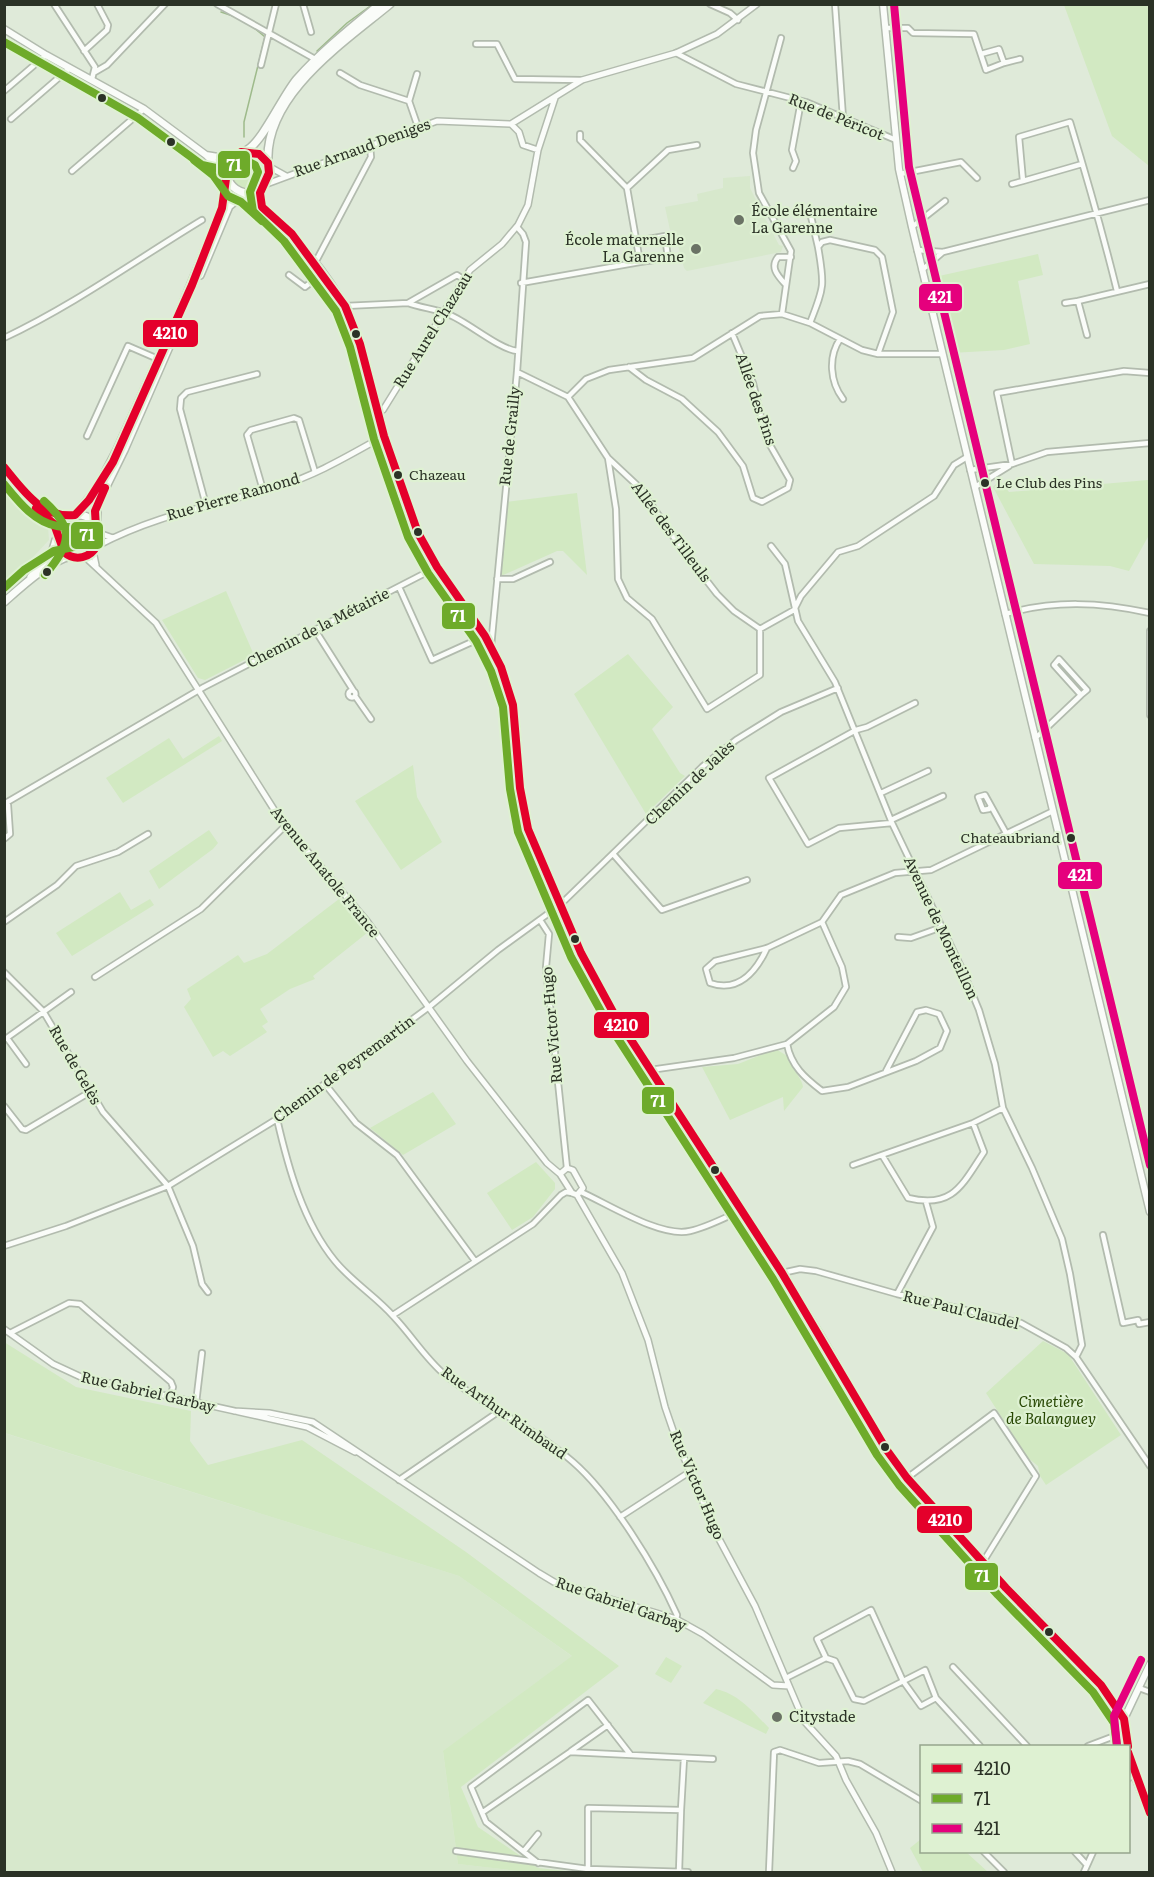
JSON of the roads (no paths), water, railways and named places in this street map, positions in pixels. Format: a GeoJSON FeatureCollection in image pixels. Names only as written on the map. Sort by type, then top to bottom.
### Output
{"type":"FeatureCollection","features":[{"type":"Feature","properties":{"kind":"main road"},"geometry":{"type":"LineString","coordinates":[[206,155],[218,157],[247,150],[260,137],[284,96],[315,59],[380,4]]}},
{"type":"Feature","properties":{"kind":"main road"},"geometry":{"type":"LineString","coordinates":[[4,602],[30,579],[59,560],[71,556],[84,556],[95,549],[98,530],[95,512],[97,505],[158,373],[229,206],[246,193],[263,187],[269,173],[267,150],[275,124],[300,83],[318,64],[390,4]]}},
{"type":"Feature","properties":{"kind":"main road"},"geometry":{"type":"LineString","coordinates":[[883,4],[900,174],[1149,1212]]}},
{"type":"Feature","properties":{"kind":"main road"},"geometry":{"type":"LineString","coordinates":[[4,29],[46,56],[144,109],[206,155],[235,188],[246,193]]}},
{"type":"Feature","properties":{"kind":"main road"},"geometry":{"type":"LineString","coordinates":[[247,150],[259,154],[268,165]]}},
{"type":"Feature","properties":{"kind":"main road"},"geometry":{"type":"LineString","coordinates":[[30,579],[53,550],[64,520],[72,516],[105,475],[158,359],[222,209],[228,164],[235,154]]}},
{"type":"Feature","properties":{"kind":"main road"},"geometry":{"type":"LineString","coordinates":[[72,516],[88,518],[98,530]]}},
{"type":"Feature","properties":{"kind":"main road"},"geometry":{"type":"LineString","coordinates":[[57,535],[62,549],[71,556]]}},
{"type":"Feature","properties":{"kind":"main road"},"geometry":{"type":"LineString","coordinates":[[1127,1745],[1124,1719],[1149,1664]]}},
{"type":"Feature","properties":{"kind":"main road"},"geometry":{"type":"LineString","coordinates":[[1131,1777],[1149,1814]]}},
{"type":"Feature","properties":{"kind":"street"},"geometry":{"type":"LineString","coordinates":[[84,51],[107,30],[108,25],[97,4]]}},
{"type":"Feature","properties":{"kind":"street"},"geometry":{"type":"LineString","coordinates":[[92,79],[95,72],[107,65],[165,4]]}},
{"type":"Feature","properties":{"kind":"street"},"geometry":{"type":"LineString","coordinates":[[217,4],[315,59]]}},
{"type":"Feature","properties":{"kind":"street"},"geometry":{"type":"LineString","coordinates":[[261,65],[276,4]]}},
{"type":"Feature","properties":{"kind":"street"},"geometry":{"type":"LineString","coordinates":[[303,4],[311,32]]}},
{"type":"Feature","properties":{"kind":"street"},"geometry":{"type":"LineString","coordinates":[[710,4],[730,13],[738,20]]}},
{"type":"Feature","properties":{"kind":"street"},"geometry":{"type":"LineString","coordinates":[[476,45],[497,44],[515,79],[582,80],[676,53],[717,34],[757,4]]}},
{"type":"Feature","properties":{"kind":"street"},"geometry":{"type":"LineString","coordinates":[[835,4],[843,118]]}},
{"type":"Feature","properties":{"kind":"street"},"geometry":{"type":"LineString","coordinates":[[56,5],[95,72]]}},
{"type":"Feature","properties":{"kind":"street"},"geometry":{"type":"LineString","coordinates":[[885,28],[908,28],[913,33],[974,34],[986,70],[1020,59]]}},
{"type":"Feature","properties":{"kind":"street"},"geometry":{"type":"LineString","coordinates":[[781,38],[755,138],[755,175],[759,193],[791,251],[782,314]]}},
{"type":"Feature","properties":{"kind":"street"},"geometry":{"type":"LineString","coordinates":[[981,54],[999,48],[1004,63]]}},
{"type":"Feature","properties":{"kind":"street","name":"Rue de Péricot"},"geometry":{"type":"LineString","coordinates":[[676,53],[736,84],[801,100],[896,140]]}},
{"type":"Feature","properties":{"kind":"street"},"geometry":{"type":"LineString","coordinates":[[4,91],[46,56]]}},
{"type":"Feature","properties":{"kind":"street"},"geometry":{"type":"LineString","coordinates":[[11,119],[70,68]]}},
{"type":"Feature","properties":{"kind":"street"},"geometry":{"type":"LineString","coordinates":[[340,73],[360,85],[409,100]]}},
{"type":"Feature","properties":{"kind":"street"},"geometry":{"type":"LineString","coordinates":[[417,74],[409,100],[418,127]]}},
{"type":"Feature","properties":{"kind":"street"},"geometry":{"type":"LineString","coordinates":[[538,150],[523,145],[519,132],[511,124],[582,80]]}},
{"type":"Feature","properties":{"kind":"street","name":"Rue Aurel Chazeau"},"geometry":{"type":"LineString","coordinates":[[377,412],[383,410],[463,279],[470,270],[502,244],[517,227],[528,206],[538,150],[555,98]]}},
{"type":"Feature","properties":{"kind":"street"},"geometry":{"type":"LineString","coordinates":[[793,168],[796,161],[792,150],[801,100]]}},
{"type":"Feature","properties":{"kind":"street"},"geometry":{"type":"LineString","coordinates":[[72,171],[144,109]]}},
{"type":"Feature","properties":{"kind":"street"},"geometry":{"type":"LineString","coordinates":[[1023,181],[1020,137],[1077,119]]}},
{"type":"Feature","properties":{"kind":"street","name":"Rue Arnaud Deniges"},"geometry":{"type":"LineString","coordinates":[[263,187],[286,176],[437,121],[511,124]]}},
{"type":"Feature","properties":{"kind":"street"},"geometry":{"type":"LineString","coordinates":[[1070,122],[1117,291]]}},
{"type":"Feature","properties":{"kind":"street"},"geometry":{"type":"LineString","coordinates":[[580,134],[580,140],[627,188],[640,262]]}},
{"type":"Feature","properties":{"kind":"street"},"geometry":{"type":"LineString","coordinates":[[315,263],[371,157],[370,146]]}},
{"type":"Feature","properties":{"kind":"street"},"geometry":{"type":"LineString","coordinates":[[627,188],[668,150],[698,146]]}},
{"type":"Feature","properties":{"kind":"street"},"geometry":{"type":"LineString","coordinates":[[900,174],[961,162],[977,178]]}},
{"type":"Feature","properties":{"kind":"street"},"geometry":{"type":"LineString","coordinates":[[1012,184],[1082,164]]}},
{"type":"Feature","properties":{"kind":"street","name":"Rue Arnaud Deniges"},"geometry":{"type":"LineString","coordinates":[[268,165],[286,176]]}},
{"type":"Feature","properties":{"kind":"street"},"geometry":{"type":"LineString","coordinates":[[262,207],[263,187]]}},
{"type":"Feature","properties":{"kind":"street"},"geometry":{"type":"LineString","coordinates":[[246,193],[292,234],[323,273],[345,306],[360,344],[384,436],[411,514],[437,567],[491,647],[513,705],[520,788],[528,829],[560,905],[597,982],[650,1070],[782,1273],[885,1446],[907,1478],[983,1562],[1073,1654],[1124,1719]]}},
{"type":"Feature","properties":{"kind":"street"},"geometry":{"type":"LineString","coordinates":[[917,250],[943,252],[1149,200]]}},
{"type":"Feature","properties":{"kind":"street"},"geometry":{"type":"LineString","coordinates":[[912,227],[945,201]]}},
{"type":"Feature","properties":{"kind":"street"},"geometry":{"type":"LineString","coordinates":[[810,212],[824,281],[823,292],[810,323]]}},
{"type":"Feature","properties":{"kind":"street"},"geometry":{"type":"LineString","coordinates":[[4,338],[51,316],[202,220]]}},
{"type":"Feature","properties":{"kind":"street","name":"Rue de Grailly"},"geometry":{"type":"LineString","coordinates":[[491,647],[517,372],[525,242],[524,234],[517,227]]}},
{"type":"Feature","properties":{"kind":"street"},"geometry":{"type":"LineString","coordinates":[[521,282],[668,258],[665,236],[638,241]]}},
{"type":"Feature","properties":{"kind":"street"},"geometry":{"type":"LineString","coordinates":[[818,247],[822,242],[830,240],[875,250],[882,257],[893,312],[878,354]]}},
{"type":"Feature","properties":{"kind":"street"},"geometry":{"type":"LineString","coordinates":[[922,270],[943,252]]}},
{"type":"Feature","properties":{"kind":"street"},"geometry":{"type":"LineString","coordinates":[[786,285],[776,274],[774,267],[778,257],[791,257]]}},
{"type":"Feature","properties":{"kind":"street"},"geometry":{"type":"LineString","coordinates":[[289,275],[305,287],[323,273]]}},
{"type":"Feature","properties":{"kind":"street"},"geometry":{"type":"LineString","coordinates":[[408,303],[457,275],[463,279]]}},
{"type":"Feature","properties":{"kind":"street"},"geometry":{"type":"LineString","coordinates":[[1065,303],[1149,284]]}},
{"type":"Feature","properties":{"kind":"street"},"geometry":{"type":"LineString","coordinates":[[1078,300],[1087,336]]}},
{"type":"Feature","properties":{"kind":"street"},"geometry":{"type":"LineString","coordinates":[[345,306],[408,303],[442,312],[474,327],[508,350],[517,351]]}},
{"type":"Feature","properties":{"kind":"street"},"geometry":{"type":"LineString","coordinates":[[517,372],[567,397],[586,379],[609,370],[693,358],[760,316],[782,314],[810,323],[862,350],[878,354],[942,354]]}},
{"type":"Feature","properties":{"kind":"street","name":"Allée des Pins"},"geometry":{"type":"LineString","coordinates":[[629,367],[646,380],[682,399],[710,424],[743,466],[753,498],[762,502],[788,488],[790,480],[766,438],[753,383],[732,333]]}},
{"type":"Feature","properties":{"kind":"street"},"geometry":{"type":"LineString","coordinates":[[840,339],[831,355],[837,391],[843,399]]}},
{"type":"Feature","properties":{"kind":"street"},"geometry":{"type":"LineString","coordinates":[[87,436],[128,346],[158,359],[158,373]]}},
{"type":"Feature","properties":{"kind":"street"},"geometry":{"type":"LineString","coordinates":[[1012,464],[997,393],[1124,371],[1149,373]]}},
{"type":"Feature","properties":{"kind":"street"},"geometry":{"type":"LineString","coordinates":[[206,505],[180,409],[181,398],[187,392],[257,374]]}},
{"type":"Feature","properties":{"kind":"street","name":"Allée des Tilleuls"},"geometry":{"type":"LineString","coordinates":[[567,397],[608,458],[640,488],[679,545],[717,594],[734,611],[760,628]]}},
{"type":"Feature","properties":{"kind":"street"},"geometry":{"type":"LineString","coordinates":[[263,490],[247,435],[250,430],[294,418],[299,420],[315,472]]}},
{"type":"Feature","properties":{"kind":"street","name":"Rue Pierre Ramond"},"geometry":{"type":"LineString","coordinates":[[95,549],[149,521],[263,490],[315,472],[384,436]]}},
{"type":"Feature","properties":{"kind":"street"},"geometry":{"type":"LineString","coordinates":[[970,470],[1012,464],[1047,452],[1149,443]]}},
{"type":"Feature","properties":{"kind":"street"},"geometry":{"type":"LineString","coordinates":[[608,458],[616,509],[618,579],[627,598],[652,619],[707,709],[760,675],[760,628],[794,610],[801,596],[838,552],[858,546],[934,496],[954,465],[967,457]]}},
{"type":"Feature","properties":{"kind":"street"},"geometry":{"type":"LineString","coordinates":[[975,488],[1012,464]]}},
{"type":"Feature","properties":{"kind":"street"},"geometry":{"type":"LineString","coordinates":[[4,466],[19,485],[47,511],[72,516]]}},
{"type":"Feature","properties":{"kind":"street"},"geometry":{"type":"LineString","coordinates":[[4,474],[24,497],[52,522],[57,535]]}},
{"type":"Feature","properties":{"kind":"street"},"geometry":{"type":"LineString","coordinates":[[98,530],[113,538]]}},
{"type":"Feature","properties":{"kind":"street","name":"Avenue de Monteillon"},"geometry":{"type":"LineString","coordinates":[[771,546],[785,564],[794,610],[838,688],[892,821],[978,1010],[995,1064],[1003,1108],[1032,1168],[1062,1239],[1082,1345],[1076,1357]]}},
{"type":"Feature","properties":{"kind":"street"},"geometry":{"type":"LineString","coordinates":[[95,549],[97,566]]}},
{"type":"Feature","properties":{"kind":"street","name":"Avenue Anatole France"},"geometry":{"type":"LineString","coordinates":[[84,556],[156,623],[285,826],[367,921],[467,1061],[547,1163],[577,1193]]}},
{"type":"Feature","properties":{"kind":"street"},"geometry":{"type":"LineString","coordinates":[[497,579],[513,579],[550,562]]}},
{"type":"Feature","properties":{"kind":"street","name":"Chemin de la Métairie"},"geometry":{"type":"LineString","coordinates":[[6,805],[87,754],[199,691],[437,567]]}},
{"type":"Feature","properties":{"kind":"street"},"geometry":{"type":"LineString","coordinates":[[399,587],[432,660],[485,636]]}},
{"type":"Feature","properties":{"kind":"street"},"geometry":{"type":"LineString","coordinates":[[1005,614],[1035,606],[1078,602],[1113,605],[1149,613]]}},
{"type":"Feature","properties":{"kind":"street"},"geometry":{"type":"LineString","coordinates":[[315,630],[371,719]]}},
{"type":"Feature","properties":{"kind":"street"},"geometry":{"type":"LineString","coordinates":[[1149,631],[1149,715]]}},
{"type":"Feature","properties":{"kind":"street"},"geometry":{"type":"LineString","coordinates":[[1035,738],[1087,690],[1059,659],[1054,665],[1081,695]]}},
{"type":"Feature","properties":{"kind":"street","name":"Chemin de Jalès"},"geometry":{"type":"LineString","coordinates":[[540,920],[560,905],[614,855],[702,767],[736,740],[781,712],[838,688]]}},
{"type":"Feature","properties":{"kind":"street"},"geometry":{"type":"LineString","coordinates":[[915,703],[867,728],[856,730],[769,778],[808,844],[839,828],[892,821],[943,796]]}},
{"type":"Feature","properties":{"kind":"street"},"geometry":{"type":"LineString","coordinates":[[880,793],[928,771]]}},
{"type":"Feature","properties":{"kind":"street"},"geometry":{"type":"LineString","coordinates":[[4,839],[10,834],[6,805]]}},
{"type":"Feature","properties":{"kind":"street"},"geometry":{"type":"LineString","coordinates":[[991,806],[1006,833]]}},
{"type":"Feature","properties":{"kind":"street"},"geometry":{"type":"LineString","coordinates":[[767,948],[759,966],[745,980],[723,987],[710,983],[706,969],[715,961],[767,948],[822,922],[840,895],[895,873],[931,870],[1053,811]]}},
{"type":"Feature","properties":{"kind":"street"},"geometry":{"type":"LineString","coordinates":[[95,977],[201,909],[285,826]]}},
{"type":"Feature","properties":{"kind":"street"},"geometry":{"type":"LineString","coordinates":[[4,922],[57,885],[76,866],[118,852],[147,834]]}},
{"type":"Feature","properties":{"kind":"street"},"geometry":{"type":"LineString","coordinates":[[614,855],[662,910],[747,880]]}},
{"type":"Feature","properties":{"kind":"street","name":"Chemin de Peyremartin"},"geometry":{"type":"LineString","coordinates":[[4,1246],[66,1226],[168,1186],[277,1119],[429,1007],[498,950],[540,920]]}},
{"type":"Feature","properties":{"kind":"street","name":"Rue Victor Hugo"},"geometry":{"type":"LineString","coordinates":[[540,920],[549,934],[546,967],[567,1167]]}},
{"type":"Feature","properties":{"kind":"street"},"geometry":{"type":"LineString","coordinates":[[650,1070],[734,1058],[787,1044],[834,1007],[846,987],[842,967],[822,922]]}},
{"type":"Feature","properties":{"kind":"street"},"geometry":{"type":"LineString","coordinates":[[898,937],[911,938],[942,927]]}},
{"type":"Feature","properties":{"kind":"street","name":"Rue de Gelès"},"geometry":{"type":"LineString","coordinates":[[4,972],[43,1011],[63,1042],[75,1069],[103,1112],[168,1186],[193,1246],[202,1284],[208,1293]]}},
{"type":"Feature","properties":{"kind":"street"},"geometry":{"type":"LineString","coordinates":[[26,1064],[6,1039],[71,992]]}},
{"type":"Feature","properties":{"kind":"street"},"geometry":{"type":"LineString","coordinates":[[787,1044],[791,1060],[802,1075],[822,1091],[848,1087],[916,1061],[940,1048],[948,1031],[939,1014],[926,1010],[917,1012],[886,1071]]}},
{"type":"Feature","properties":{"kind":"street"},"geometry":{"type":"LineString","coordinates":[[325,1084],[356,1123],[397,1155],[475,1261]]}},
{"type":"Feature","properties":{"kind":"street"},"geometry":{"type":"LineString","coordinates":[[4,1106],[22,1129],[26,1130],[90,1092]]}},
{"type":"Feature","properties":{"kind":"street"},"geometry":{"type":"LineString","coordinates":[[853,1165],[973,1123],[1003,1108]]}},
{"type":"Feature","properties":{"kind":"street","name":"Rue Arthur Rimbaud"},"geometry":{"type":"LineString","coordinates":[[277,1119],[298,1192],[312,1224],[334,1261],[393,1316],[420,1351],[444,1374],[574,1462],[620,1517],[656,1574],[677,1615],[676,1619]]}},
{"type":"Feature","properties":{"kind":"street"},"geometry":{"type":"LineString","coordinates":[[882,1155],[908,1198],[926,1202],[956,1193],[984,1152],[973,1123]]}},
{"type":"Feature","properties":{"kind":"street"},"geometry":{"type":"LineString","coordinates":[[560,1174],[567,1167],[573,1170],[581,1182],[577,1193]]}},
{"type":"Feature","properties":{"kind":"street"},"geometry":{"type":"LineString","coordinates":[[393,1316],[534,1224],[566,1192],[577,1193],[651,1225],[670,1230],[689,1231],[742,1210]]}},
{"type":"Feature","properties":{"kind":"street","name":"Rue Victor Hugo"},"geometry":{"type":"LineString","coordinates":[[577,1193],[622,1273],[648,1340],[665,1407],[718,1537],[755,1606],[810,1730],[832,1751],[839,1763],[876,1833],[892,1872]]}},
{"type":"Feature","properties":{"kind":"street"},"geometry":{"type":"LineString","coordinates":[[897,1294],[933,1227],[926,1202]]}},
{"type":"Feature","properties":{"kind":"street"},"geometry":{"type":"LineString","coordinates":[[1103,1235],[1123,1323],[1138,1320],[1139,1324],[1149,1322]]}},
{"type":"Feature","properties":{"kind":"street","name":"Rue Paul Claudel"},"geometry":{"type":"LineString","coordinates":[[782,1273],[800,1269],[816,1270],[897,1294],[1021,1323],[1066,1348],[1076,1357],[1149,1466]]}},
{"type":"Feature","properties":{"kind":"street"},"geometry":{"type":"LineString","coordinates":[[7,1331],[74,1302],[171,1382],[173,1387],[170,1398]]}},
{"type":"Feature","properties":{"kind":"street","name":"Rue Gabriel Garbay"},"geometry":{"type":"LineString","coordinates":[[7,1331],[53,1364],[81,1377],[307,1427],[364,1456],[554,1582],[676,1619],[702,1634],[773,1685],[789,1686]]}},
{"type":"Feature","properties":{"kind":"street"},"geometry":{"type":"LineString","coordinates":[[196,1403],[202,1353]]}},
{"type":"Feature","properties":{"kind":"street"},"geometry":{"type":"LineString","coordinates":[[398,1480],[498,1412]]}},
{"type":"Feature","properties":{"kind":"street"},"geometry":{"type":"LineString","coordinates":[[907,1478],[994,1413],[1036,1476],[983,1562]]}},
{"type":"Feature","properties":{"kind":"street"},"geometry":{"type":"LineString","coordinates":[[620,1517],[692,1471]]}},
{"type":"Feature","properties":{"kind":"street"},"geometry":{"type":"LineString","coordinates":[[826,1658],[817,1639],[871,1610],[903,1681],[921,1706],[936,1698]]}},
{"type":"Feature","properties":{"kind":"street"},"geometry":{"type":"LineString","coordinates":[[786,1678],[826,1658],[835,1661],[854,1699],[864,1701],[925,1670],[936,1698],[979,1745]]}},
{"type":"Feature","properties":{"kind":"street"},"geometry":{"type":"LineString","coordinates":[[952,1667],[1026,1745]]}},
{"type":"Feature","properties":{"kind":"street"},"geometry":{"type":"LineString","coordinates":[[1139,1688],[1149,1692]]}},
{"type":"Feature","properties":{"kind":"street"},"geometry":{"type":"LineString","coordinates":[[538,1863],[486,1822],[471,1787],[588,1700],[630,1755]]}},
{"type":"Feature","properties":{"kind":"street"},"geometry":{"type":"LineString","coordinates":[[483,1812],[608,1725]]}},
{"type":"Feature","properties":{"kind":"street"},"geometry":{"type":"LineString","coordinates":[[1091,1745],[1125,1732]]}},
{"type":"Feature","properties":{"kind":"street"},"geometry":{"type":"LineString","coordinates":[[769,1872],[774,1752],[780,1750],[819,1763],[860,1764],[920,1800]]}},
{"type":"Feature","properties":{"kind":"street"},"geometry":{"type":"LineString","coordinates":[[570,1752],[713,1759]]}},
{"type":"Feature","properties":{"kind":"street"},"geometry":{"type":"LineString","coordinates":[[679,1872],[684,1758]]}},
{"type":"Feature","properties":{"kind":"street"},"geometry":{"type":"LineString","coordinates":[[588,1869],[588,1808],[681,1810]]}},
{"type":"Feature","properties":{"kind":"street"},"geometry":{"type":"LineString","coordinates":[[524,1851],[538,1834]]}},
{"type":"Feature","properties":{"kind":"street"},"geometry":{"type":"LineString","coordinates":[[456,1851],[588,1869],[688,1872]]}},
{"type":"Feature","properties":{"kind":"street"},"geometry":{"type":"LineString","coordinates":[[986,1853],[1004,1872]]}},
{"type":"Feature","properties":{"kind":"street"},"geometry":{"type":"LineString","coordinates":[[1077,1853],[1087,1865]]}},
{"type":"Feature","properties":{"kind":"street"},"geometry":{"type":"LineString","coordinates":[[1084,1872],[1092,1853]]}},
{"type":"Feature","properties":{"kind":"waterway"},"geometry":{"type":"LineString","coordinates":[[317,51],[347,23],[373,4]]}},
{"type":"Feature","properties":{"kind":"waterway"},"geometry":{"type":"LineString","coordinates":[[221,12],[236,17]]}},
{"type":"Feature","properties":{"kind":"waterway"},"geometry":{"type":"LineString","coordinates":[[244,137],[244,122],[265,37],[253,27]]}},
{"type":"Feature","properties":{"kind":"place","name":"École élémentaire La Garenne"},"geometry":{"type":"Point","coordinates":[739,220]}},
{"type":"Feature","properties":{"kind":"place","name":"École maternelle La Garenne"},"geometry":{"type":"Point","coordinates":[696,249]}},
{"type":"Feature","properties":{"kind":"place","name":"Chazeau"},"geometry":{"type":"Point","coordinates":[398,475]}},
{"type":"Feature","properties":{"kind":"place","name":"Le Club des Pins"},"geometry":{"type":"Point","coordinates":[985,483]}},
{"type":"Feature","properties":{"kind":"place","name":"Chateaubriand"},"geometry":{"type":"Point","coordinates":[1071,838]}},
{"type":"Feature","properties":{"kind":"place","name":"Citystade"},"geometry":{"type":"Point","coordinates":[777,1717]}},
{"type":"Feature","properties":{"kind":"park label","name":"Cimetière de Balanguey"},"geometry":{"type":"Point","coordinates":[1051,1410]}}]}
